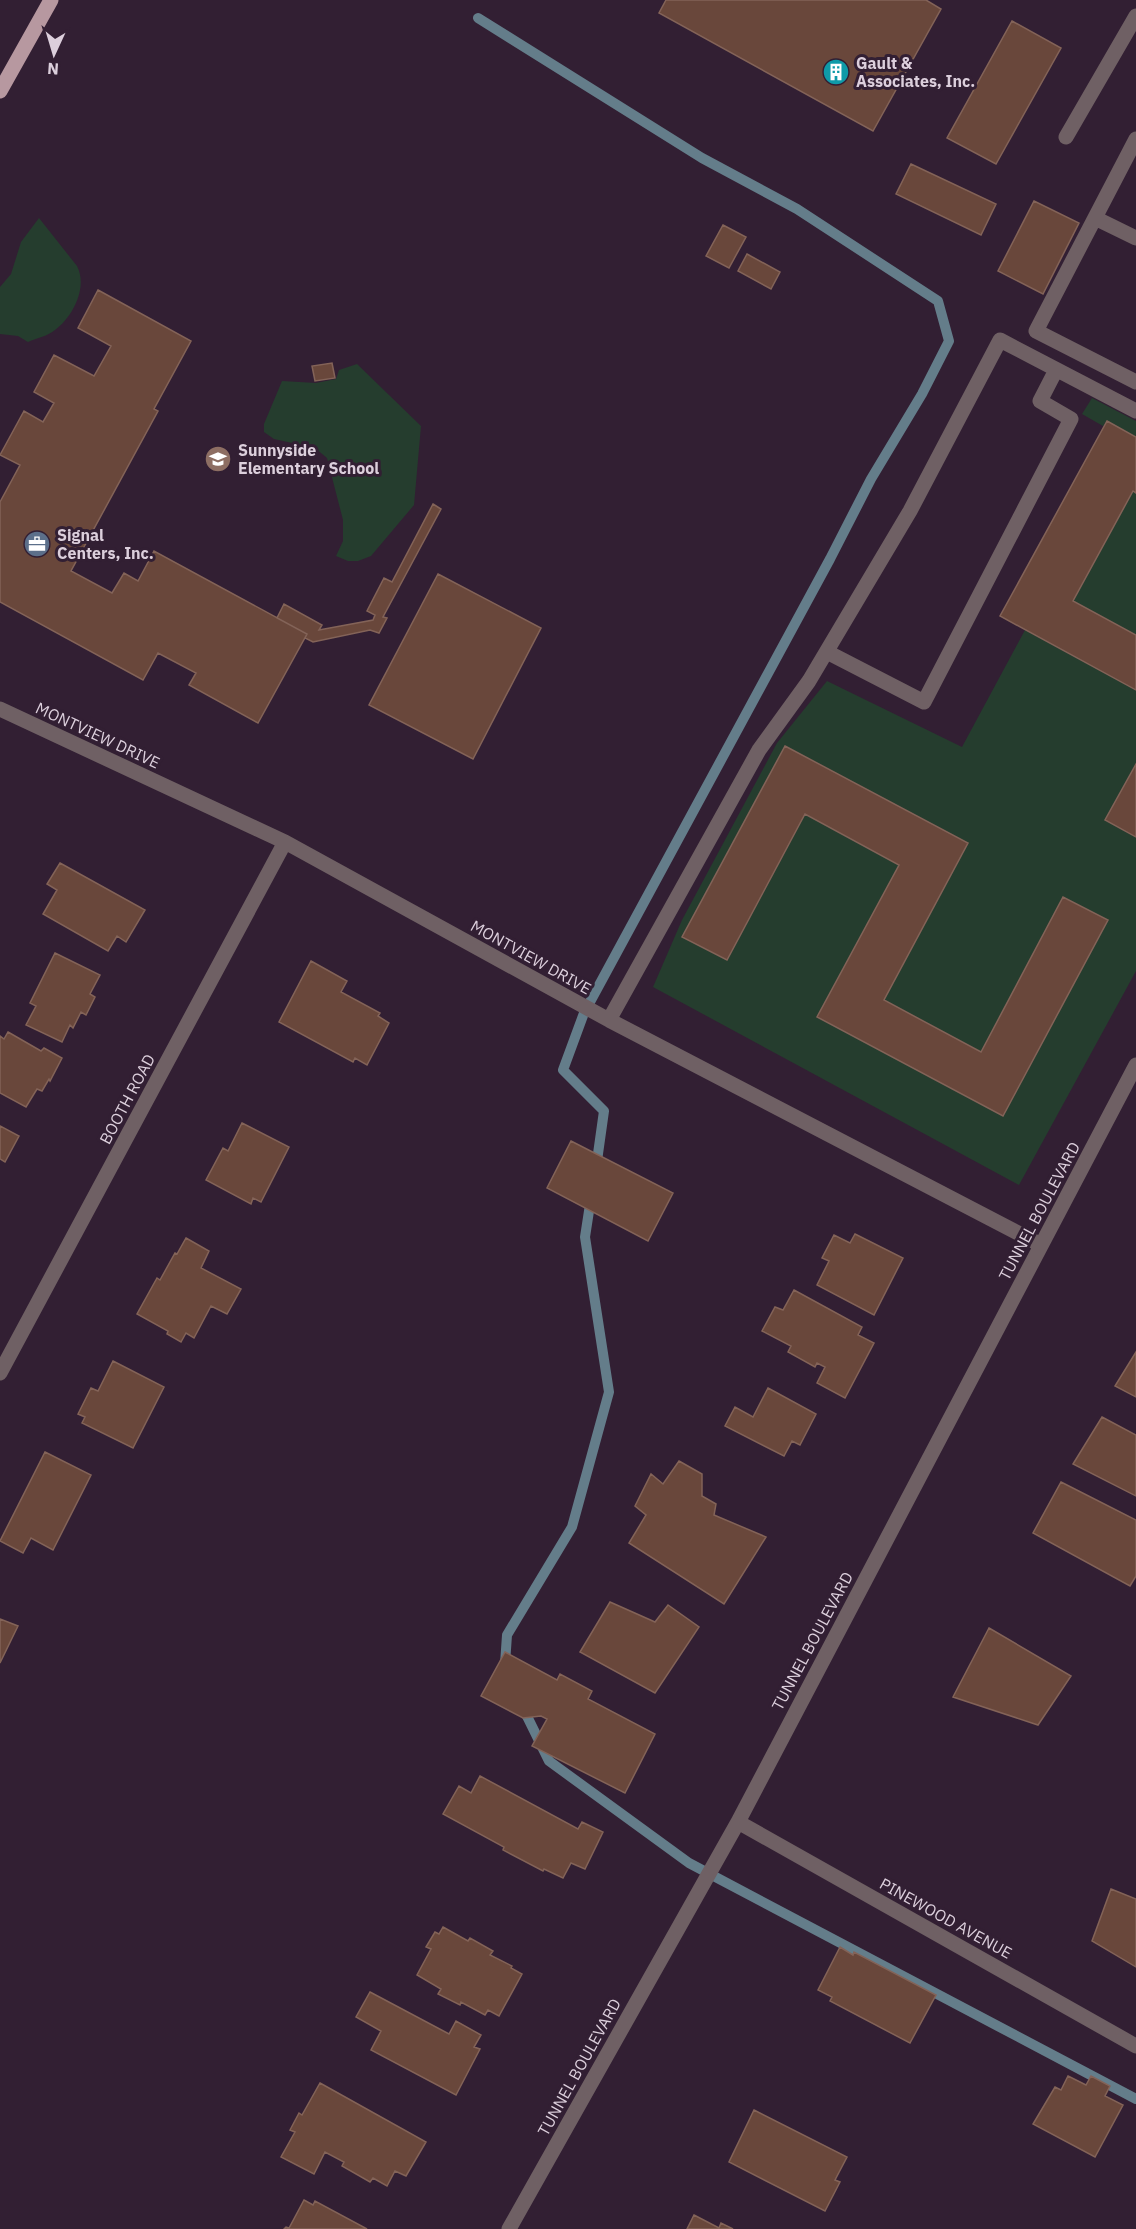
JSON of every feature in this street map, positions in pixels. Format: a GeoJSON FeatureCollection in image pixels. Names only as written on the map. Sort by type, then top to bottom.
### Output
{"type":"FeatureCollection","features":[{"type":"Feature","properties":{"kind":"main road"},"geometry":{"type":"LineString","coordinates":[[0,91],[51,0]]}},
{"type":"Feature","properties":{"kind":"street"},"geometry":{"type":"LineString","coordinates":[[1066,137],[1136,16]]}},
{"type":"Feature","properties":{"kind":"street"},"geometry":{"type":"LineString","coordinates":[[1136,139],[1036,331],[1136,382]]}},
{"type":"Feature","properties":{"kind":"street"},"geometry":{"type":"LineString","coordinates":[[1095,218],[1136,238]]}},
{"type":"Feature","properties":{"kind":"street"},"geometry":{"type":"LineString","coordinates":[[609,1020],[759,750],[809,681],[910,511],[1000,340],[1136,411]]}},
{"type":"Feature","properties":{"kind":"street"},"geometry":{"type":"LineString","coordinates":[[826,652],[924,702],[1071,418],[1040,401],[1056,370]]}},
{"type":"Feature","properties":{"kind":"street","name":"MONTVIEW DRIVE"},"geometry":{"type":"LineString","coordinates":[[0,709],[285,842],[609,1020],[1041,1245]]}},
{"type":"Feature","properties":{"kind":"street","name":"BOOTH ROAD"},"geometry":{"type":"LineString","coordinates":[[0,1373],[285,842]]}},
{"type":"Feature","properties":{"kind":"street","name":"TUNNEL BOULEVARD"},"geometry":{"type":"LineString","coordinates":[[510,2229],[738,1822],[1136,1065]]}},
{"type":"Feature","properties":{"kind":"street","name":"PINEWOOD AVENUE"},"geometry":{"type":"LineString","coordinates":[[738,1822],[1136,2046]]}},
{"type":"Feature","properties":{"kind":"green space"},"geometry":{"type":"Polygon","coordinates":[[[39,218],[77,266],[81,283],[73,310],[62,324],[49,334],[28,342],[18,336],[0,334],[0,287],[11,274],[21,242],[39,218]]]}},
{"type":"Feature","properties":{"kind":"green space"},"geometry":{"type":"Polygon","coordinates":[[[357,364],[421,426],[414,505],[371,556],[358,561],[348,561],[336,556],[343,541],[343,520],[327,458],[315,448],[274,439],[264,432],[264,424],[282,381],[316,383],[336,379],[339,370],[357,364]]]}},
{"type":"Feature","properties":{"kind":"green space"},"geometry":{"type":"Polygon","coordinates":[[[1092,398],[1136,421],[1136,437],[1107,421],[1103,426],[1082,414],[1092,398]]]}},
{"type":"Feature","properties":{"kind":"green space"},"geometry":{"type":"Polygon","coordinates":[[[1133,491],[1136,493],[1136,635],[1073,601],[1133,491]]]}},
{"type":"Feature","properties":{"kind":"green space"},"geometry":{"type":"Polygon","coordinates":[[[1025,630],[1136,690],[1136,764],[1105,820],[1136,837],[1136,971],[1019,1185],[653,987],[682,920],[777,743],[827,681],[962,747],[1025,630]],[[785,746],[682,937],[727,960],[805,814],[899,865],[818,1017],[1003,1115],[1107,920],[1063,897],[981,1052],[884,1000],[968,843],[785,746]]]}},
{"type":"Feature","properties":{"kind":"building","name":"Gault & Associates, Inc."},"geometry":{"type":"Polygon","coordinates":[[[666,0],[926,0],[941,9],[873,131],[659,13],[666,0]]]}},
{"type":"Feature","properties":{"kind":"building"},"geometry":{"type":"Polygon","coordinates":[[[1012,21],[1061,48],[996,164],[947,138],[1012,21]]]}},
{"type":"Feature","properties":{"kind":"building"},"geometry":{"type":"Polygon","coordinates":[[[911,164],[996,204],[981,235],[896,194],[911,164]]]}},
{"type":"Feature","properties":{"kind":"building"},"geometry":{"type":"Polygon","coordinates":[[[1034,201],[1079,223],[1043,294],[998,271],[1034,201]]]}},
{"type":"Feature","properties":{"kind":"building"},"geometry":{"type":"Polygon","coordinates":[[[723,225],[746,237],[729,268],[706,256],[723,225]]]}},
{"type":"Feature","properties":{"kind":"building"},"geometry":{"type":"Polygon","coordinates":[[[747,254],[780,272],[771,289],[738,271],[747,254]]]}},
{"type":"Feature","properties":{"kind":"building"},"geometry":{"type":"Polygon","coordinates":[[[98,290],[191,341],[154,409],[158,411],[71,571],[112,593],[124,573],[138,581],[154,551],[307,634],[258,723],[189,685],[196,673],[158,653],[143,680],[0,602],[0,502],[20,465],[0,455],[24,411],[43,422],[54,403],[34,392],[54,355],[94,376],[111,346],[78,328],[98,290]]]}},
{"type":"Feature","properties":{"kind":"building"},"geometry":{"type":"Polygon","coordinates":[[[332,363],[335,378],[315,381],[312,366],[332,363]]]}},
{"type":"Feature","properties":{"kind":"building"},"geometry":{"type":"Polygon","coordinates":[[[1107,421],[1136,437],[1136,493],[1133,491],[1073,601],[1136,635],[1136,690],[1000,616],[1107,421]]]}},
{"type":"Feature","properties":{"kind":"building"},"geometry":{"type":"Polygon","coordinates":[[[433,504],[441,509],[383,617],[387,618],[379,633],[370,630],[313,642],[305,638],[307,634],[277,618],[284,604],[322,625],[319,630],[373,620],[375,615],[367,611],[384,578],[392,582],[433,504]]]}},
{"type":"Feature","properties":{"kind":"building"},"geometry":{"type":"Polygon","coordinates":[[[438,574],[541,628],[473,759],[369,705],[438,574]]]}},
{"type":"Feature","properties":{"kind":"building"},"geometry":{"type":"Polygon","coordinates":[[[785,746],[968,843],[884,1000],[981,1052],[1063,897],[1108,920],[1003,1116],[817,1017],[899,865],[805,814],[727,960],[682,937],[785,746]]]}},
{"type":"Feature","properties":{"kind":"building"},"geometry":{"type":"Polygon","coordinates":[[[1136,764],[1136,837],[1105,820],[1136,764]]]}},
{"type":"Feature","properties":{"kind":"building"},"geometry":{"type":"Polygon","coordinates":[[[60,863],[145,910],[126,942],[117,936],[108,951],[43,914],[57,890],[47,884],[60,863]]]}},
{"type":"Feature","properties":{"kind":"building"},"geometry":{"type":"Polygon","coordinates":[[[55,953],[100,975],[90,994],[95,997],[86,1015],[81,1012],[73,1028],[70,1025],[62,1042],[26,1025],[36,1006],[30,1003],[55,953]]]}},
{"type":"Feature","properties":{"kind":"building"},"geometry":{"type":"Polygon","coordinates":[[[311,961],[347,981],[341,992],[380,1013],[378,1016],[389,1023],[367,1065],[355,1058],[353,1062],[279,1022],[311,961]]]}},
{"type":"Feature","properties":{"kind":"building"},"geometry":{"type":"Polygon","coordinates":[[[8,1032],[41,1051],[44,1048],[62,1058],[50,1081],[49,1079],[42,1091],[37,1089],[26,1107],[0,1093],[0,1036],[4,1039],[8,1032]]]}},
{"type":"Feature","properties":{"kind":"building"},"geometry":{"type":"Polygon","coordinates":[[[242,1123],[289,1147],[261,1202],[253,1198],[251,1204],[206,1180],[223,1148],[228,1151],[242,1123]]]}},
{"type":"Feature","properties":{"kind":"building"},"geometry":{"type":"Polygon","coordinates":[[[0,1126],[19,1136],[5,1162],[0,1159],[0,1126]]]}},
{"type":"Feature","properties":{"kind":"building"},"geometry":{"type":"Polygon","coordinates":[[[571,1141],[673,1193],[648,1241],[547,1188],[571,1141]]]}},
{"type":"Feature","properties":{"kind":"building"},"geometry":{"type":"Polygon","coordinates":[[[855,1234],[903,1258],[874,1315],[817,1285],[829,1261],[822,1258],[834,1235],[850,1243],[855,1234]]]}},
{"type":"Feature","properties":{"kind":"building"},"geometry":{"type":"Polygon","coordinates":[[[186,1238],[209,1251],[201,1268],[241,1289],[227,1314],[211,1306],[194,1338],[186,1333],[181,1342],[167,1334],[168,1331],[137,1314],[157,1278],[160,1280],[186,1238]]]}},
{"type":"Feature","properties":{"kind":"building"},"geometry":{"type":"Polygon","coordinates":[[[794,1290],[862,1327],[858,1335],[874,1343],[845,1398],[817,1383],[825,1367],[817,1363],[815,1367],[788,1352],[791,1346],[762,1331],[775,1307],[783,1310],[794,1290]]]}},
{"type":"Feature","properties":{"kind":"building"},"geometry":{"type":"Polygon","coordinates":[[[1136,1352],[1136,1397],[1115,1386],[1136,1352]]]}},
{"type":"Feature","properties":{"kind":"building"},"geometry":{"type":"Polygon","coordinates":[[[113,1361],[164,1387],[133,1448],[82,1423],[85,1417],[78,1414],[91,1388],[98,1391],[113,1361]]]}},
{"type":"Feature","properties":{"kind":"building"},"geometry":{"type":"Polygon","coordinates":[[[768,1388],[816,1414],[800,1445],[792,1441],[784,1456],[725,1426],[735,1407],[753,1417],[768,1388]]]}},
{"type":"Feature","properties":{"kind":"building"},"geometry":{"type":"Polygon","coordinates":[[[1102,1417],[1136,1435],[1136,1496],[1073,1464],[1102,1417]]]}},
{"type":"Feature","properties":{"kind":"building"},"geometry":{"type":"Polygon","coordinates":[[[45,1452],[91,1475],[53,1550],[31,1538],[23,1553],[0,1541],[45,1452]]]}},
{"type":"Feature","properties":{"kind":"building"},"geometry":{"type":"Polygon","coordinates":[[[679,1461],[702,1474],[702,1496],[716,1504],[714,1515],[766,1537],[724,1604],[629,1543],[646,1515],[635,1506],[651,1474],[663,1484],[679,1461]]]}},
{"type":"Feature","properties":{"kind":"building"},"geometry":{"type":"Polygon","coordinates":[[[1061,1482],[1136,1520],[1136,1576],[1130,1586],[1033,1533],[1061,1482]]]}},
{"type":"Feature","properties":{"kind":"building"},"geometry":{"type":"Polygon","coordinates":[[[610,1602],[655,1622],[668,1605],[699,1627],[655,1693],[580,1652],[610,1602]]]}},
{"type":"Feature","properties":{"kind":"building"},"geometry":{"type":"Polygon","coordinates":[[[0,1619],[18,1626],[0,1663],[0,1619]]]}},
{"type":"Feature","properties":{"kind":"building"},"geometry":{"type":"Polygon","coordinates":[[[989,1628],[1071,1676],[1038,1725],[953,1697],[989,1628]]]}},
{"type":"Feature","properties":{"kind":"building"},"geometry":{"type":"Polygon","coordinates":[[[505,1652],[557,1680],[560,1674],[592,1691],[588,1699],[655,1734],[625,1793],[532,1746],[547,1719],[541,1716],[523,1718],[481,1696],[505,1652]]]}},
{"type":"Feature","properties":{"kind":"building"},"geometry":{"type":"Polygon","coordinates":[[[480,1776],[578,1829],[582,1822],[603,1832],[585,1869],[571,1863],[563,1878],[544,1869],[543,1871],[443,1814],[459,1786],[471,1793],[480,1776]]]}},
{"type":"Feature","properties":{"kind":"building"},"geometry":{"type":"Polygon","coordinates":[[[1111,1889],[1136,1899],[1136,1967],[1092,1941],[1111,1889]]]}},
{"type":"Feature","properties":{"kind":"building"},"geometry":{"type":"Polygon","coordinates":[[[443,1927],[468,1941],[470,1938],[493,1951],[490,1955],[522,1974],[499,2016],[488,2010],[485,2015],[461,2002],[460,2005],[438,1994],[441,1989],[417,1975],[431,1949],[426,1947],[435,1932],[439,1934],[443,1927]]]}},
{"type":"Feature","properties":{"kind":"building"},"geometry":{"type":"Polygon","coordinates":[[[840,1947],[936,1995],[910,2043],[830,2001],[832,1997],[818,1990],[840,1947]]]}},
{"type":"Feature","properties":{"kind":"building"},"geometry":{"type":"Polygon","coordinates":[[[370,1992],[449,2034],[456,2021],[481,2035],[474,2047],[480,2049],[456,2095],[371,2050],[381,2031],[356,2017],[370,1992]]]}},
{"type":"Feature","properties":{"kind":"building"},"geometry":{"type":"Polygon","coordinates":[[[1068,2076],[1086,2085],[1091,2076],[1110,2086],[1105,2096],[1123,2105],[1095,2157],[1033,2124],[1055,2087],[1061,2090],[1068,2076]]]}},
{"type":"Feature","properties":{"kind":"building"},"geometry":{"type":"Polygon","coordinates":[[[320,2083],[426,2142],[406,2176],[395,2171],[387,2186],[373,2178],[370,2182],[342,2166],[344,2162],[325,2152],[314,2174],[281,2157],[295,2132],[290,2130],[299,2113],[302,2115],[320,2083]]]}},
{"type":"Feature","properties":{"kind":"building"},"geometry":{"type":"Polygon","coordinates":[[[754,2110],[847,2157],[835,2180],[840,2182],[825,2211],[729,2162],[754,2110]]]}},
{"type":"Feature","properties":{"kind":"building"},"geometry":{"type":"Polygon","coordinates":[[[304,2200],[313,2205],[315,2201],[367,2229],[284,2229],[289,2228],[304,2200]]]}},
{"type":"Feature","properties":{"kind":"building"},"geometry":{"type":"Polygon","coordinates":[[[694,2215],[719,2228],[721,2223],[733,2229],[687,2229],[694,2215]]]}},
{"type":"Feature","properties":{"kind":"waterway"},"geometry":{"type":"LineString","coordinates":[[478,18],[702,158],[797,209],[938,301],[949,341],[922,394],[871,479],[584,1013],[563,1070],[604,1111],[596,1168]]}},
{"type":"Feature","properties":{"kind":"waterway"},"geometry":{"type":"LineString","coordinates":[[505,1664],[507,1635],[572,1527],[609,1392],[585,1237],[591,1198]]}},
{"type":"Feature","properties":{"kind":"waterway"},"geometry":{"type":"LineString","coordinates":[[522,1706],[549,1761],[689,1863],[1136,2099]]}},
{"type":"Feature","properties":{"kind":"place","name":"Gault & Associates, Inc."},"geometry":{"type":"Point","coordinates":[836,72]}},
{"type":"Feature","properties":{"kind":"place","name":"Sunnyside Elementary School"},"geometry":{"type":"Point","coordinates":[218,459]}},
{"type":"Feature","properties":{"kind":"place","name":"Signal Centers, Inc."},"geometry":{"type":"Point","coordinates":[37,544]}}]}
